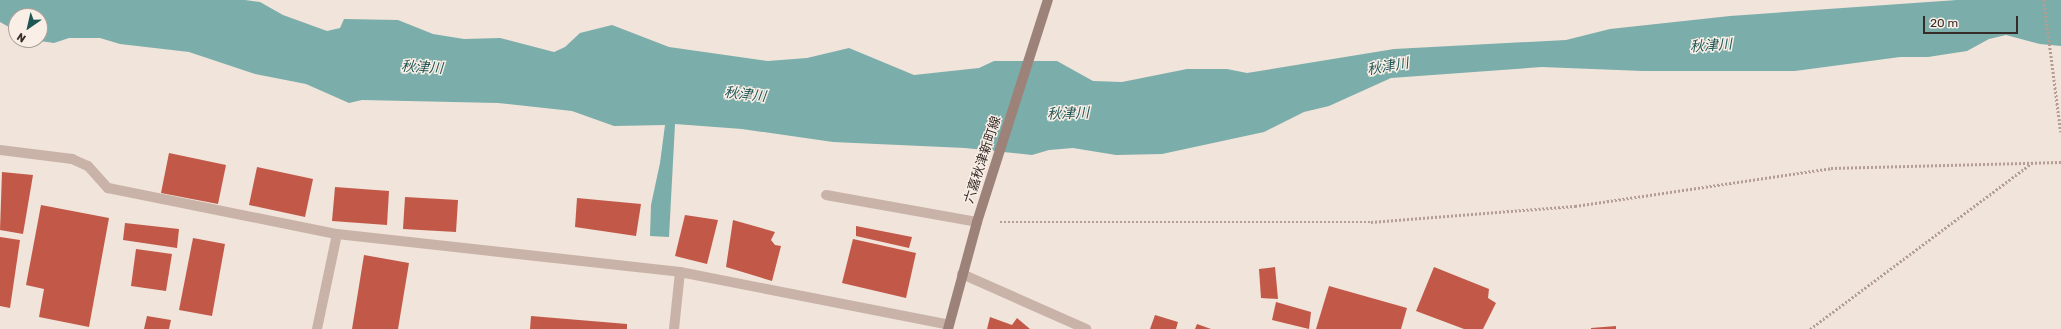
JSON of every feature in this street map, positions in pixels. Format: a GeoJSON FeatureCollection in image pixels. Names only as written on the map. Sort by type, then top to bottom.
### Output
{"type":"FeatureCollection","features":[{"type":"Feature","properties":{"kind":"main road","name":"六嘉秋津新町線"},"geometry":{"type":"LineString","coordinates":[[948,327],[977,222],[1048,0]]}},
{"type":"Feature","properties":{"kind":"street"},"geometry":{"type":"LineString","coordinates":[[0,150],[72,159],[88,166],[108,188],[337,234],[680,272],[948,327]]}},
{"type":"Feature","properties":{"kind":"street"},"geometry":{"type":"LineString","coordinates":[[826,195],[977,222]]}},
{"type":"Feature","properties":{"kind":"street"},"geometry":{"type":"LineString","coordinates":[[317,329],[337,234]]}},
{"type":"Feature","properties":{"kind":"street"},"geometry":{"type":"LineString","coordinates":[[674,329],[680,272]]}},
{"type":"Feature","properties":{"kind":"street"},"geometry":{"type":"LineString","coordinates":[[962,274],[1086,329]]}},
{"type":"Feature","properties":{"kind":"path"},"geometry":{"type":"LineString","coordinates":[[2044,0],[2061,132]]}},
{"type":"Feature","properties":{"kind":"path"},"geometry":{"type":"LineString","coordinates":[[977,222],[1371,222],[1575,206],[1831,168],[2061,162]]}},
{"type":"Feature","properties":{"kind":"path"},"geometry":{"type":"LineString","coordinates":[[1810,329],[2032,163]]}},
{"type":"Feature","properties":{"kind":"water","name":"秋津川"},"geometry":{"type":"Polygon","coordinates":[[[0,0],[245,0],[260,2],[283,15],[327,31],[340,28],[344,19],[398,20],[433,34],[464,39],[500,38],[554,52],[565,47],[580,33],[612,25],[669,47],[768,61],[807,58],[849,48],[914,75],[979,68],[994,61],[1057,61],[1093,81],[1122,82],[1187,69],[1227,69],[1247,73],[1394,49],[1566,40],[1610,29],[1730,16],[1957,0],[2061,0],[2061,46],[2040,44],[2006,35],[1989,39],[1967,51],[1928,57],[1900,57],[1795,71],[1643,71],[1542,67],[1391,78],[1329,106],[1304,112],[1264,132],[1162,154],[1116,155],[1073,148],[1049,150],[1032,155],[965,148],[833,142],[742,129],[675,124],[669,237],[650,236],[651,205],[660,163],[665,125],[614,126],[572,111],[498,103],[362,100],[349,103],[306,84],[255,74],[189,52],[120,44],[100,38],[69,38],[54,43],[48,42],[48,8],[8,8],[8,26],[0,22],[0,0]]]}},
{"type":"Feature","properties":{"kind":"building"},"geometry":{"type":"Polygon","coordinates":[[[169,153],[226,165],[218,204],[161,193],[169,153]]]}},
{"type":"Feature","properties":{"kind":"building"},"geometry":{"type":"Polygon","coordinates":[[[257,167],[313,179],[305,217],[249,205],[257,167]]]}},
{"type":"Feature","properties":{"kind":"building"},"geometry":{"type":"Polygon","coordinates":[[[2,172],[33,175],[23,234],[0,230],[2,172]]]}},
{"type":"Feature","properties":{"kind":"building"},"geometry":{"type":"Polygon","coordinates":[[[335,187],[389,191],[387,225],[332,221],[335,187]]]}},
{"type":"Feature","properties":{"kind":"building"},"geometry":{"type":"Polygon","coordinates":[[[405,197],[458,200],[456,232],[403,229],[405,197]]]}},
{"type":"Feature","properties":{"kind":"building"},"geometry":{"type":"Polygon","coordinates":[[[577,198],[641,204],[636,236],[575,227],[577,198]]]}},
{"type":"Feature","properties":{"kind":"building"},"geometry":{"type":"Polygon","coordinates":[[[41,205],[109,218],[89,327],[39,317],[44,289],[26,285],[41,205]]]}},
{"type":"Feature","properties":{"kind":"building"},"geometry":{"type":"Polygon","coordinates":[[[685,215],[718,220],[707,264],[675,256],[685,215]]]}},
{"type":"Feature","properties":{"kind":"building"},"geometry":{"type":"Polygon","coordinates":[[[733,220],[775,232],[771,240],[775,245],[781,246],[772,281],[726,267],[733,220]]]}},
{"type":"Feature","properties":{"kind":"building"},"geometry":{"type":"Polygon","coordinates":[[[125,223],[179,229],[177,248],[123,240],[125,223]]]}},
{"type":"Feature","properties":{"kind":"building"},"geometry":{"type":"Polygon","coordinates":[[[856,226],[912,237],[909,248],[856,236],[856,226]]]}},
{"type":"Feature","properties":{"kind":"building"},"geometry":{"type":"Polygon","coordinates":[[[0,237],[20,240],[10,308],[0,306],[0,237]]]}},
{"type":"Feature","properties":{"kind":"building"},"geometry":{"type":"Polygon","coordinates":[[[193,238],[225,244],[212,316],[179,310],[193,238]]]}},
{"type":"Feature","properties":{"kind":"building"},"geometry":{"type":"Polygon","coordinates":[[[853,239],[916,253],[906,298],[842,283],[853,239]]]}},
{"type":"Feature","properties":{"kind":"building"},"geometry":{"type":"Polygon","coordinates":[[[136,249],[172,254],[166,291],[131,286],[136,249]]]}},
{"type":"Feature","properties":{"kind":"building"},"geometry":{"type":"Polygon","coordinates":[[[364,255],[409,263],[398,329],[352,329],[364,255]]]}},
{"type":"Feature","properties":{"kind":"building"},"geometry":{"type":"Polygon","coordinates":[[[1275,267],[1278,299],[1261,298],[1259,269],[1275,267]]]}},
{"type":"Feature","properties":{"kind":"building"},"geometry":{"type":"Polygon","coordinates":[[[1434,267],[1489,289],[1488,298],[1496,303],[1483,329],[1464,329],[1416,311],[1434,267]]]}},
{"type":"Feature","properties":{"kind":"building"},"geometry":{"type":"Polygon","coordinates":[[[1329,286],[1407,308],[1401,329],[1316,329],[1329,286]]]}},
{"type":"Feature","properties":{"kind":"building"},"geometry":{"type":"Polygon","coordinates":[[[1276,302],[1311,312],[1309,329],[1272,320],[1276,302]]]}},
{"type":"Feature","properties":{"kind":"building"},"geometry":{"type":"Polygon","coordinates":[[[1155,315],[1178,322],[1176,329],[1150,329],[1155,315]]]}},
{"type":"Feature","properties":{"kind":"building"},"geometry":{"type":"Polygon","coordinates":[[[147,316],[171,320],[169,329],[144,329],[147,316]]]}},
{"type":"Feature","properties":{"kind":"building"},"geometry":{"type":"Polygon","coordinates":[[[531,316],[627,324],[627,329],[530,329],[531,316]]]}},
{"type":"Feature","properties":{"kind":"building"},"geometry":{"type":"Polygon","coordinates":[[[990,317],[1012,325],[1017,318],[1030,329],[987,329],[990,317]]]}},
{"type":"Feature","properties":{"kind":"building"},"geometry":{"type":"Polygon","coordinates":[[[1197,324],[1211,329],[1195,329],[1197,324]]]}},
{"type":"Feature","properties":{"kind":"building"},"geometry":{"type":"Polygon","coordinates":[[[1616,326],[1616,329],[1591,329],[1591,328],[1616,326]]]}}]}
